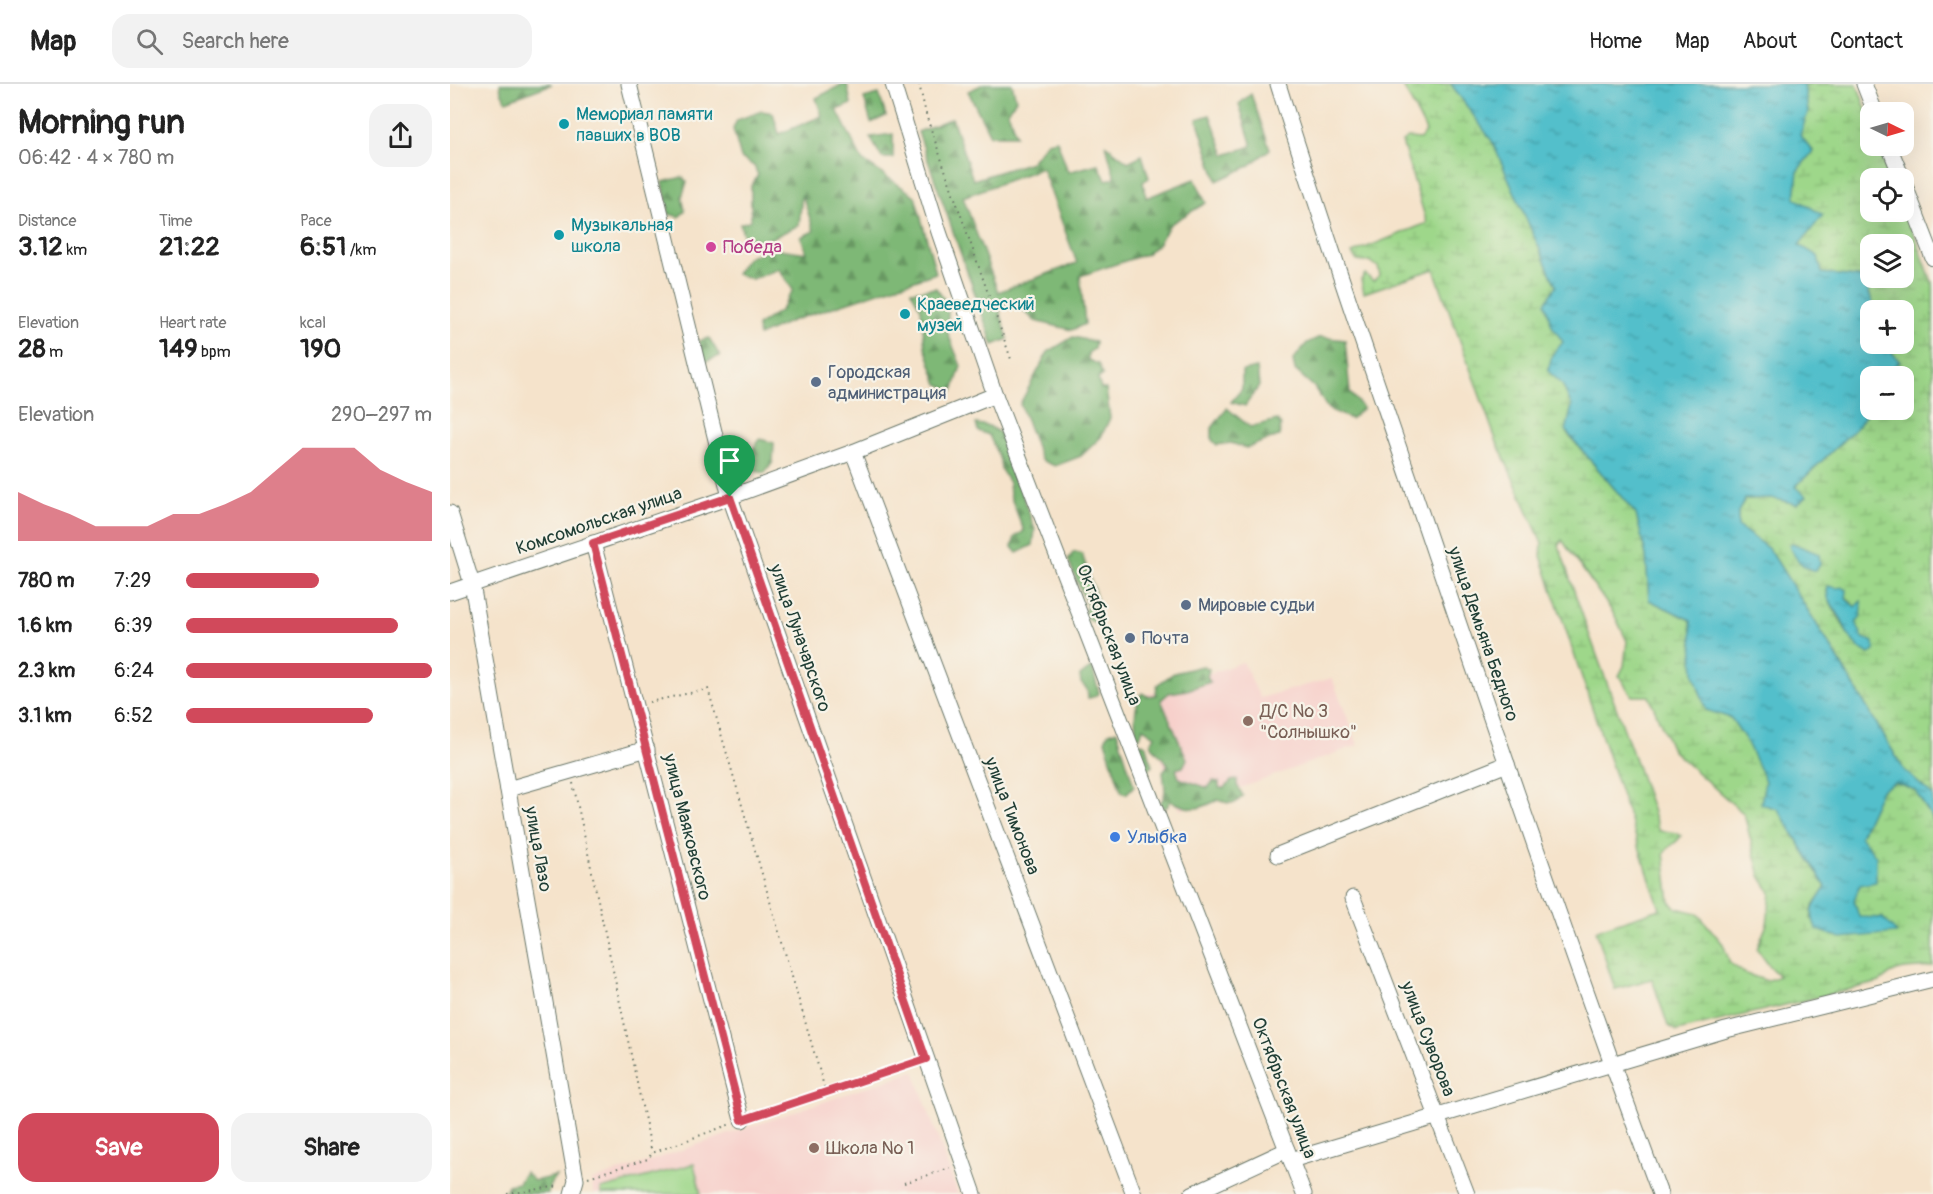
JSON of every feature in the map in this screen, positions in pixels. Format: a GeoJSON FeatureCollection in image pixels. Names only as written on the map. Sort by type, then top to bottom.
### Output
{"type":"FeatureCollection","features":[{"type":"Feature","properties":{"kind":"street","name":"улица Луначарского"},"geometry":{"type":"LineString","coordinates":[[629,84],[730,497],[974,1194]]}},
{"type":"Feature","properties":{"kind":"street","name":"Октябрьская улица"},"geometry":{"type":"LineString","coordinates":[[893,84],[939,232],[995,395],[1304,1194]]}},
{"type":"Feature","properties":{"kind":"street","name":"улица Демьяна Бедного"},"geometry":{"type":"LineString","coordinates":[[1278,84],[1305,172],[1507,764],[1611,1064],[1659,1194]]}},
{"type":"Feature","properties":{"kind":"street"},"geometry":{"type":"LineString","coordinates":[[1864,84],[1871,102]]}},
{"type":"Feature","properties":{"kind":"street"},"geometry":{"type":"LineString","coordinates":[[1914,209],[1933,258]]}},
{"type":"Feature","properties":{"kind":"street","name":"Комсомольская улица"},"geometry":{"type":"LineString","coordinates":[[450,592],[730,497],[853,452],[995,395]]}},
{"type":"Feature","properties":{"kind":"street","name":"улица Тимонова"},"geometry":{"type":"LineString","coordinates":[[853,452],[1134,1194]]}},
{"type":"Feature","properties":{"kind":"street","name":"улица Лазо"},"geometry":{"type":"LineString","coordinates":[[450,513],[472,584],[576,1180],[572,1194]]}},
{"type":"Feature","properties":{"kind":"street","name":"улица Маяковского"},"geometry":{"type":"LineString","coordinates":[[593,543],[742,1120]]}},
{"type":"Feature","properties":{"kind":"street"},"geometry":{"type":"LineString","coordinates":[[508,789],[647,750]]}},
{"type":"Feature","properties":{"kind":"street"},"geometry":{"type":"LineString","coordinates":[[1278,855],[1507,764]]}},
{"type":"Feature","properties":{"kind":"street","name":"улица Суворова"},"geometry":{"type":"LineString","coordinates":[[1353,898],[1467,1194]]}},
{"type":"Feature","properties":{"kind":"street"},"geometry":{"type":"LineString","coordinates":[[1192,1194],[1289,1155],[1437,1116],[1726,1030],[1933,979]]}},
{"type":"Feature","properties":{"kind":"path"},"geometry":{"type":"LineString","coordinates":[[919,84],[927,118],[1012,362]]}},
{"type":"Feature","properties":{"kind":"path"},"geometry":{"type":"LineString","coordinates":[[635,705],[708,688],[826,1093]]}},
{"type":"Feature","properties":{"kind":"path"},"geometry":{"type":"LineString","coordinates":[[570,771],[651,1153],[926,1059]]}},
{"type":"Feature","properties":{"kind":"path"},"geometry":{"type":"LineString","coordinates":[[904,1184],[963,1164]]}},
{"type":"Feature","properties":{"kind":"shaded area","name":"Д/С № 3 \"Солнышко\""},"geometry":{"type":"Polygon","coordinates":[[[1243,662],[1260,698],[1332,678],[1358,745],[1180,810],[1139,697],[1243,662]]]}},
{"type":"Feature","properties":{"kind":"shaded area","name":"Школа № 1"},"geometry":{"type":"Polygon","coordinates":[[[914,1071],[958,1194],[594,1194],[591,1181],[914,1071]]]}},
{"type":"Feature","properties":{"kind":"green space"},"geometry":{"type":"Polygon","coordinates":[[[500,84],[552,84],[506,101],[500,84]]]}},
{"type":"Feature","properties":{"kind":"green space"},"geometry":{"type":"Polygon","coordinates":[[[847,84],[851,104],[837,110],[862,160],[915,196],[936,273],[791,321],[759,336],[757,326],[781,310],[793,290],[779,269],[752,279],[736,274],[747,258],[772,248],[807,253],[801,237],[814,231],[802,194],[799,225],[772,238],[746,243],[740,224],[751,220],[751,186],[758,175],[754,166],[741,158],[733,129],[737,120],[762,111],[773,113],[779,134],[822,116],[816,98],[847,84]]]}},
{"type":"Feature","properties":{"kind":"green space"},"geometry":{"type":"Polygon","coordinates":[[[984,84],[1012,84],[1016,99],[1008,112],[1016,135],[990,135],[968,91],[984,84]]]}},
{"type":"Feature","properties":{"kind":"green space"},"geometry":{"type":"Polygon","coordinates":[[[1402,84],[1451,84],[1492,141],[1556,286],[1552,325],[1564,342],[1552,355],[1572,406],[1566,432],[1636,514],[1646,555],[1649,600],[1691,620],[1694,674],[1706,709],[1731,718],[1746,740],[1778,809],[1826,887],[1813,906],[1811,919],[1883,918],[1859,918],[1854,900],[1860,884],[1875,882],[1875,856],[1860,836],[1881,790],[1895,782],[1915,790],[1933,820],[1933,966],[1897,971],[1880,982],[1677,1031],[1668,1026],[1652,979],[1615,989],[1596,930],[1660,909],[1541,556],[1542,543],[1496,440],[1434,269],[1364,293],[1361,280],[1365,274],[1373,281],[1380,275],[1378,267],[1370,261],[1357,261],[1352,253],[1427,223],[1402,142],[1408,138],[1420,139],[1426,131],[1402,84]],[[1562,540],[1559,545],[1571,581],[1659,831],[1677,833],[1681,836],[1664,853],[1670,902],[1677,908],[1697,913],[1723,944],[1730,963],[1744,973],[1767,981],[1779,976],[1757,949],[1767,924],[1771,893],[1760,876],[1744,814],[1672,750],[1649,696],[1632,696],[1619,676],[1624,666],[1627,641],[1614,614],[1562,540]]]}},
{"type":"Feature","properties":{"kind":"green space"},"geometry":{"type":"Polygon","coordinates":[[[1804,84],[1857,84],[1864,102],[1860,102],[1860,156],[1884,156],[1889,168],[1860,168],[1860,222],[1910,222],[1933,285],[1933,796],[1904,770],[1770,550],[1738,526],[1738,512],[1745,499],[1771,498],[1797,504],[1795,487],[1862,420],[1914,420],[1914,366],[1894,366],[1900,362],[1893,354],[1914,354],[1914,300],[1872,300],[1867,288],[1914,288],[1914,234],[1860,234],[1860,278],[1822,273],[1799,245],[1795,198],[1798,170],[1813,151],[1800,135],[1808,112],[1804,84]],[[1827,586],[1831,603],[1848,635],[1863,638],[1856,623],[1861,602],[1855,607],[1838,588],[1827,586]]]}},
{"type":"Feature","properties":{"kind":"green space"},"geometry":{"type":"Polygon","coordinates":[[[879,94],[886,116],[871,123],[864,98],[879,94]]]}},
{"type":"Feature","properties":{"kind":"green space"},"geometry":{"type":"Polygon","coordinates":[[[1251,94],[1270,149],[1249,166],[1217,181],[1197,119],[1210,115],[1225,155],[1252,146],[1239,104],[1251,94]]]}},
{"type":"Feature","properties":{"kind":"green space"},"geometry":{"type":"Polygon","coordinates":[[[952,118],[973,180],[1031,162],[1047,142],[1057,140],[1068,172],[1098,164],[1106,180],[1115,178],[1106,145],[1128,162],[1142,155],[1149,178],[1143,182],[1146,198],[1195,179],[1206,203],[1170,224],[1158,244],[1146,254],[1080,276],[1085,324],[1072,330],[1035,321],[1014,301],[999,308],[1008,339],[993,345],[918,132],[952,118]],[[1042,168],[963,197],[998,292],[1077,263],[1042,168]]]}},
{"type":"Feature","properties":{"kind":"green space"},"geometry":{"type":"Polygon","coordinates":[[[893,134],[893,158],[882,158],[870,137],[893,134]]]}},
{"type":"Feature","properties":{"kind":"green space"},"geometry":{"type":"Polygon","coordinates":[[[682,177],[687,182],[682,197],[685,211],[679,217],[669,214],[663,182],[682,177]]]}},
{"type":"Feature","properties":{"kind":"green space"},"geometry":{"type":"Polygon","coordinates":[[[936,288],[948,305],[948,334],[961,366],[953,391],[938,384],[925,347],[921,309],[911,291],[936,288]]]}},
{"type":"Feature","properties":{"kind":"green space"},"geometry":{"type":"Polygon","coordinates":[[[1073,337],[1095,342],[1094,349],[1088,353],[1088,360],[1098,364],[1103,375],[1098,379],[1101,389],[1106,389],[1110,418],[1101,437],[1081,456],[1055,466],[1041,460],[1020,404],[1048,352],[1073,337]]]}},
{"type":"Feature","properties":{"kind":"green space"},"geometry":{"type":"Polygon","coordinates":[[[1320,337],[1345,340],[1350,393],[1363,408],[1351,419],[1328,409],[1314,387],[1295,370],[1293,360],[1307,343],[1320,337]]]}},
{"type":"Feature","properties":{"kind":"green space"},"geometry":{"type":"Polygon","coordinates":[[[709,338],[720,356],[704,362],[699,341],[709,338]]]}},
{"type":"Feature","properties":{"kind":"green space"},"geometry":{"type":"Polygon","coordinates":[[[1257,368],[1259,386],[1245,406],[1231,402],[1242,389],[1242,371],[1257,368]]]}},
{"type":"Feature","properties":{"kind":"green space"},"geometry":{"type":"Polygon","coordinates":[[[1227,408],[1250,427],[1277,420],[1281,425],[1279,436],[1246,448],[1231,443],[1217,445],[1212,440],[1212,428],[1227,408]]]}},
{"type":"Feature","properties":{"kind":"green space"},"geometry":{"type":"Polygon","coordinates":[[[976,424],[989,426],[1000,433],[1035,530],[1033,545],[1017,553],[1012,547],[1015,537],[1024,531],[1010,495],[1009,483],[1001,469],[1000,460],[989,435],[978,431],[976,424]]]}},
{"type":"Feature","properties":{"kind":"green space"},"geometry":{"type":"Polygon","coordinates":[[[760,439],[774,443],[773,462],[765,473],[739,468],[760,439]]]}},
{"type":"Feature","properties":{"kind":"green space"},"geometry":{"type":"Polygon","coordinates":[[[1074,552],[1082,554],[1097,599],[1095,609],[1100,618],[1095,622],[1088,620],[1085,611],[1087,606],[1068,559],[1074,552]]]}},
{"type":"Feature","properties":{"kind":"green space"},"geometry":{"type":"Polygon","coordinates":[[[1202,666],[1209,669],[1207,677],[1210,682],[1169,693],[1161,700],[1187,759],[1183,767],[1176,769],[1179,778],[1208,788],[1213,781],[1219,782],[1219,788],[1225,788],[1231,781],[1237,780],[1243,796],[1235,803],[1218,800],[1194,808],[1184,807],[1170,801],[1163,809],[1160,803],[1165,793],[1163,772],[1168,765],[1151,743],[1155,736],[1143,728],[1140,737],[1134,736],[1136,706],[1142,693],[1147,696],[1156,695],[1157,685],[1174,673],[1202,666]]]}},
{"type":"Feature","properties":{"kind":"green space"},"geometry":{"type":"Polygon","coordinates":[[[1092,667],[1099,693],[1088,698],[1087,689],[1081,683],[1080,676],[1092,667]]]}},
{"type":"Feature","properties":{"kind":"green space"},"geometry":{"type":"Polygon","coordinates":[[[1117,731],[1134,786],[1126,794],[1121,791],[1105,740],[1108,733],[1117,731]]]}},
{"type":"Feature","properties":{"kind":"green space"},"geometry":{"type":"Polygon","coordinates":[[[1142,743],[1147,746],[1152,766],[1146,772],[1137,747],[1142,743]]]}},
{"type":"Feature","properties":{"kind":"green space"},"geometry":{"type":"Polygon","coordinates":[[[694,1164],[701,1194],[602,1194],[601,1189],[694,1164]]]}},
{"type":"Feature","properties":{"kind":"green space"},"geometry":{"type":"Polygon","coordinates":[[[525,1172],[534,1181],[556,1176],[548,1193],[504,1194],[508,1185],[518,1183],[525,1172]]]}},
{"type":"Feature","properties":{"kind":"water"},"geometry":{"type":"Polygon","coordinates":[[[1451,84],[1804,84],[1808,112],[1800,135],[1813,151],[1798,170],[1795,198],[1823,215],[1799,245],[1818,256],[1822,273],[1860,278],[1860,288],[1867,288],[1872,300],[1860,300],[1860,354],[1893,354],[1900,362],[1894,366],[1860,366],[1860,420],[1862,420],[1795,487],[1807,496],[1797,504],[1771,498],[1745,499],[1738,512],[1738,526],[1770,550],[1904,770],[1933,796],[1933,820],[1915,790],[1895,782],[1881,790],[1860,836],[1876,856],[1876,882],[1860,885],[1854,900],[1859,917],[1883,918],[1897,933],[1841,938],[1817,930],[1813,917],[1814,907],[1826,887],[1778,809],[1761,804],[1765,781],[1746,740],[1731,718],[1706,710],[1694,674],[1691,620],[1649,600],[1646,555],[1636,514],[1566,431],[1572,406],[1562,384],[1548,371],[1552,355],[1563,342],[1552,326],[1545,303],[1556,286],[1492,141],[1451,84]]]}},
{"type":"Feature","properties":{"kind":"water"},"geometry":{"type":"Polygon","coordinates":[[[1792,543],[1819,554],[1820,565],[1815,571],[1802,565],[1797,559],[1789,546],[1792,543]]]}},
{"type":"Feature","properties":{"kind":"water"},"geometry":{"type":"Polygon","coordinates":[[[1827,586],[1842,587],[1847,590],[1846,599],[1855,607],[1861,601],[1860,618],[1856,623],[1863,638],[1874,642],[1875,651],[1869,654],[1859,648],[1848,635],[1842,620],[1828,598],[1827,586]]]}},
{"type":"Feature","properties":{"kind":"place","name":"Мемориал памяти павших в ВОВ"},"geometry":{"type":"Point","coordinates":[564,124]}},
{"type":"Feature","properties":{"kind":"place","name":"Музыкальная школа"},"geometry":{"type":"Point","coordinates":[559,235]}},
{"type":"Feature","properties":{"kind":"place","name":"Победа"},"geometry":{"type":"Point","coordinates":[711,247]}},
{"type":"Feature","properties":{"kind":"place","name":"Краеведческий музей"},"geometry":{"type":"Point","coordinates":[905,314]}},
{"type":"Feature","properties":{"kind":"place","name":"Городская администрация"},"geometry":{"type":"Point","coordinates":[816,382]}},
{"type":"Feature","properties":{"kind":"place","name":"Мировые судьи"},"geometry":{"type":"Point","coordinates":[1186,605]}},
{"type":"Feature","properties":{"kind":"place","name":"Почта"},"geometry":{"type":"Point","coordinates":[1130,638]}},
{"type":"Feature","properties":{"kind":"place","name":"Д/С № 3 \"Солнышко\""},"geometry":{"type":"Point","coordinates":[1248,721]}},
{"type":"Feature","properties":{"kind":"place","name":"Улыбка"},"geometry":{"type":"Point","coordinates":[1115,837]}},
{"type":"Feature","properties":{"kind":"place","name":"Школа № 1"},"geometry":{"type":"Point","coordinates":[814,1148]}},
{"type":"Feature","properties":{"kind":"route"},"geometry":{"type":"LineString","coordinates":[[730,497],[926,1059],[742,1120],[593,543],[730,497]]}}]}
